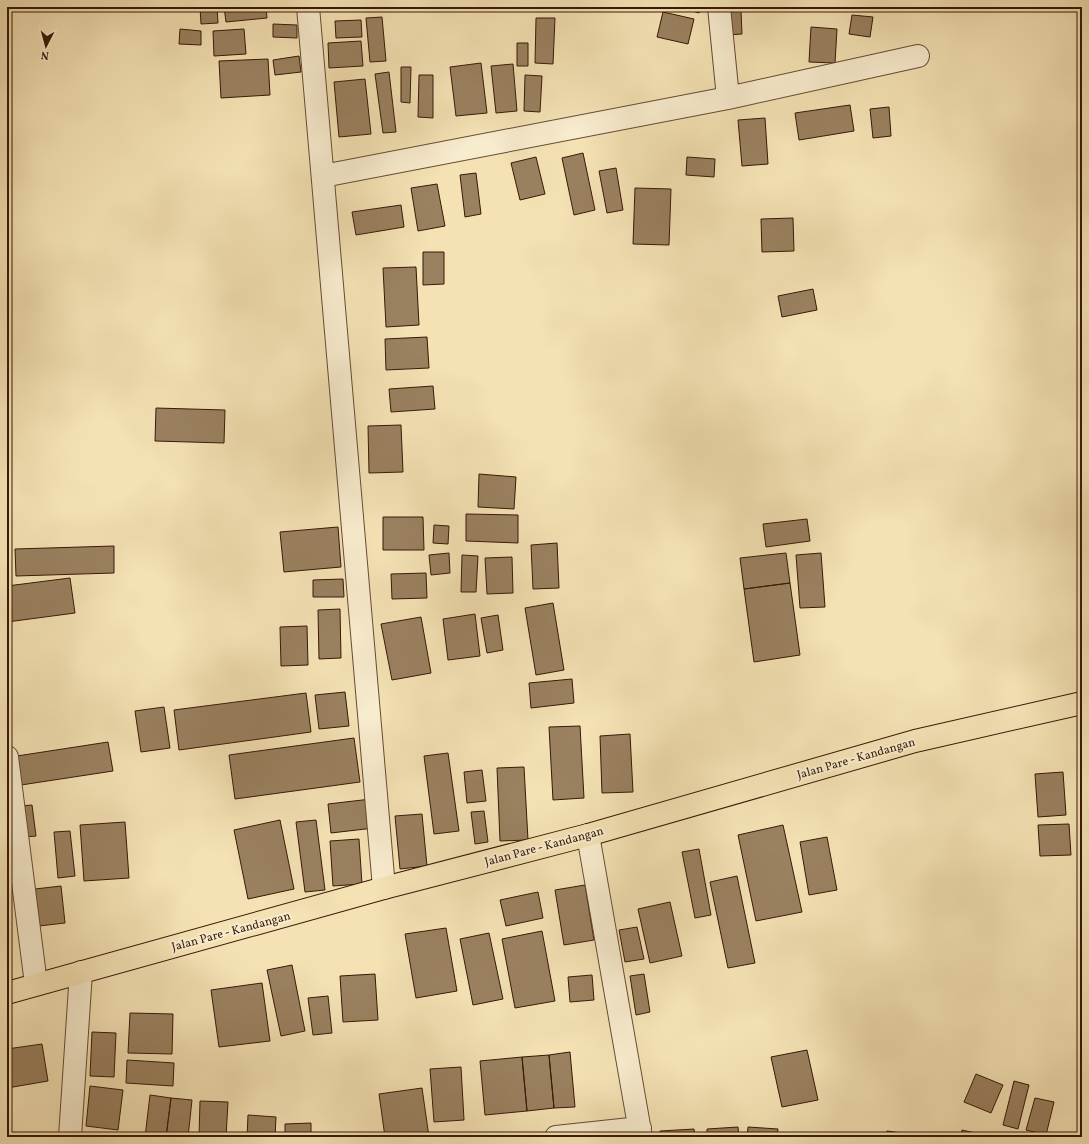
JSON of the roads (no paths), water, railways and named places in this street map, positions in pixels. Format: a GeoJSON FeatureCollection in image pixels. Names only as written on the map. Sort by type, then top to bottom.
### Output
{"type":"FeatureCollection","features":[{"type":"Feature","properties":{"kind":"main road","name":"Jalan Pare - Kandangan"},"geometry":{"type":"LineString","coordinates":[[7,993],[384,888],[588,835],[915,741],[1076,704]]}},
{"type":"Feature","properties":{"kind":"street"},"geometry":{"type":"LineString","coordinates":[[308,7],[324,176],[384,888]]}},
{"type":"Feature","properties":{"kind":"street"},"geometry":{"type":"LineString","coordinates":[[720,7],[728,98]]}},
{"type":"Feature","properties":{"kind":"street"},"geometry":{"type":"LineString","coordinates":[[324,176],[728,98],[918,56]]}},
{"type":"Feature","properties":{"kind":"street"},"geometry":{"type":"LineString","coordinates":[[7,757],[36,984]]}},
{"type":"Feature","properties":{"kind":"street"},"geometry":{"type":"LineString","coordinates":[[556,1137],[640,1132],[588,835]]}},
{"type":"Feature","properties":{"kind":"street"},"geometry":{"type":"LineString","coordinates":[[70,1137],[81,972]]}}]}
